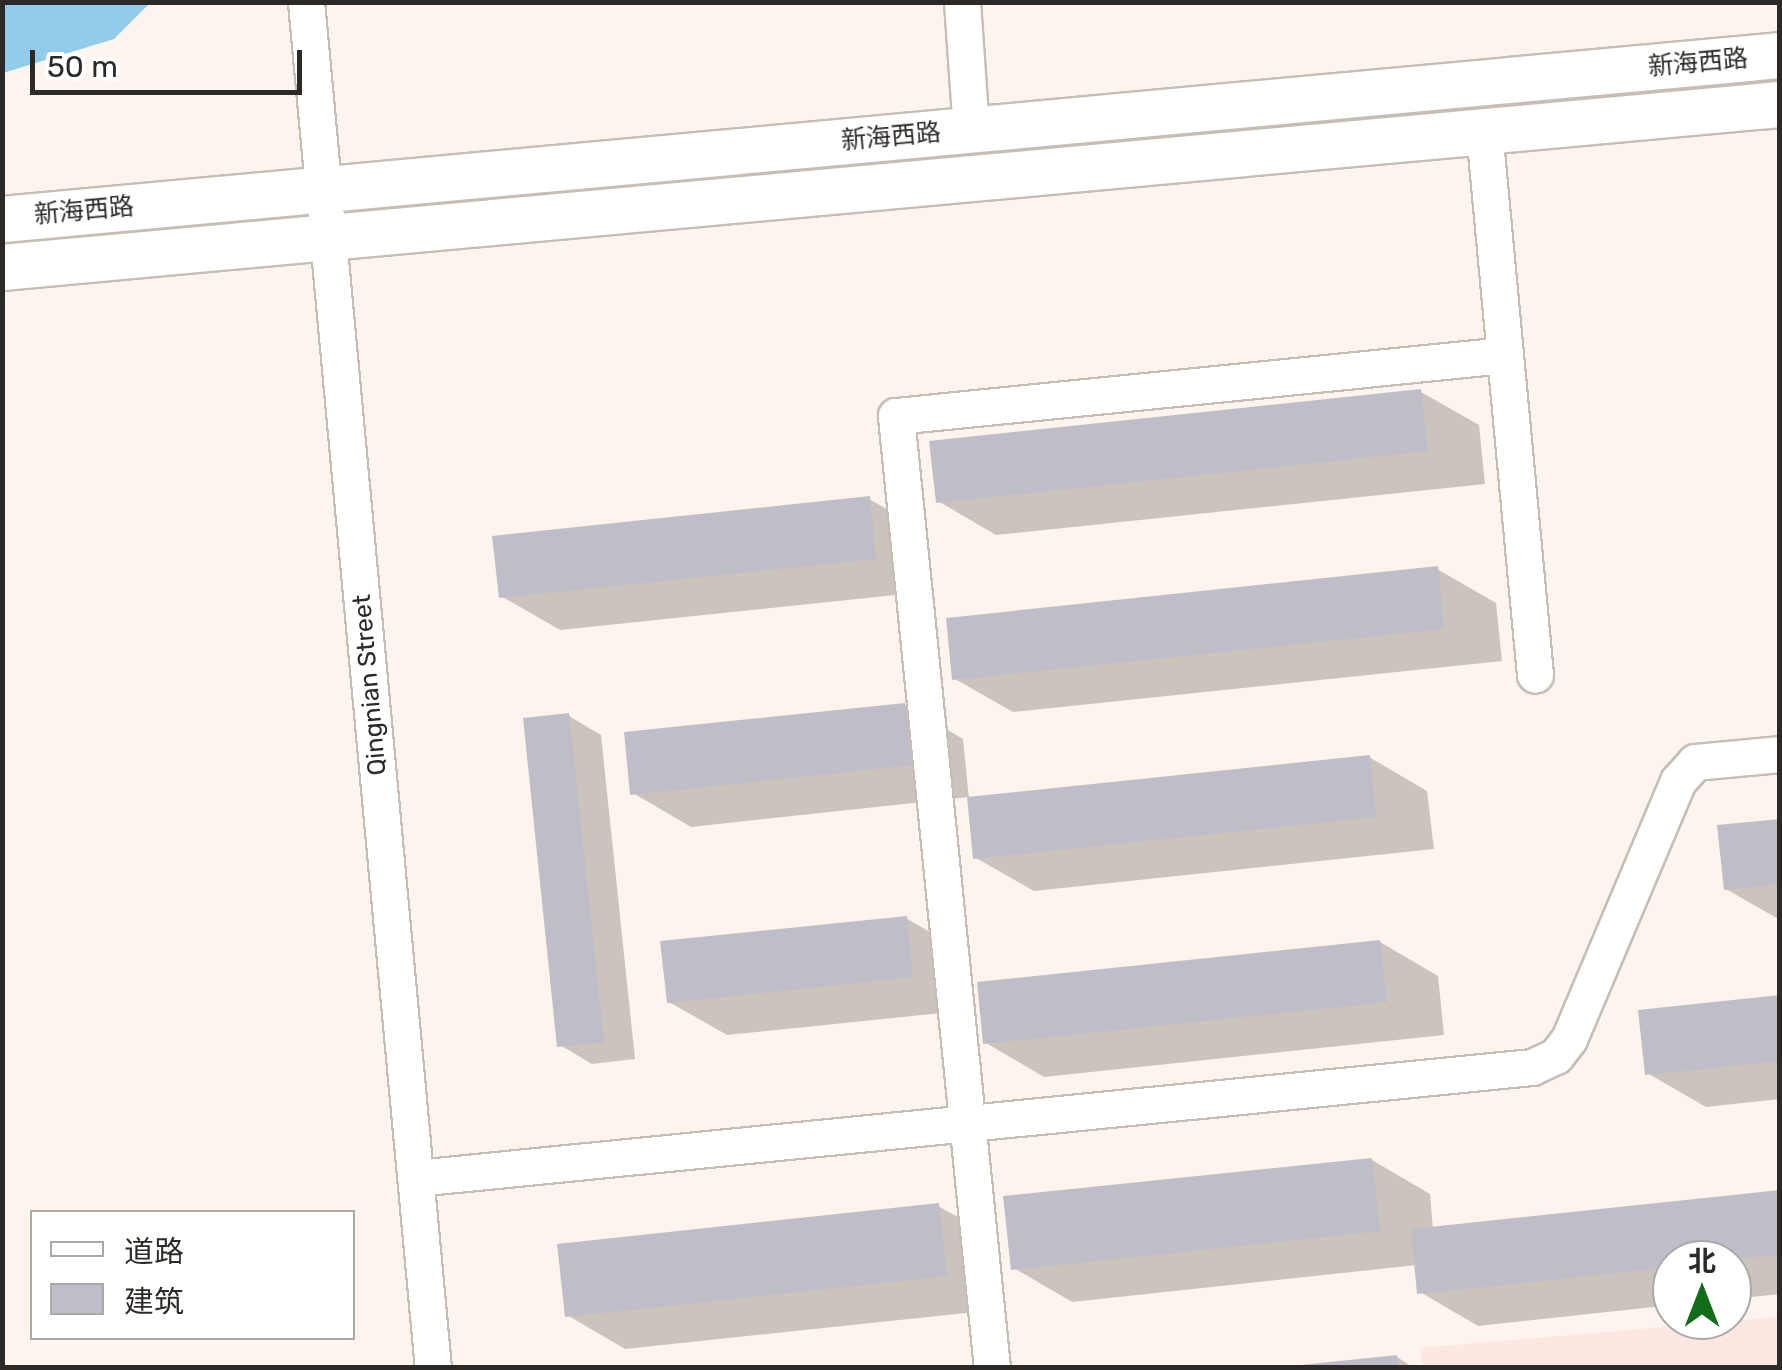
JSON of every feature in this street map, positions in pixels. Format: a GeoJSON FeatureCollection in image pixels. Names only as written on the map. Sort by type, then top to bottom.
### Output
{"type":"FeatureCollection","features":[{"type":"Feature","properties":{"kind":"main road","name":"新海西路"},"geometry":{"type":"LineString","coordinates":[[2,219],[1780,55]]}},
{"type":"Feature","properties":{"kind":"main road","name":"新海西路"},"geometry":{"type":"LineString","coordinates":[[2,267],[1780,104]]}},
{"type":"Feature","properties":{"kind":"street","name":"Qingnian Street"},"geometry":{"type":"LineString","coordinates":[[306,2],[433,1368]]}},
{"type":"Feature","properties":{"kind":"street"},"geometry":{"type":"LineString","coordinates":[[962,2],[971,130]]}},
{"type":"Feature","properties":{"kind":"street"},"geometry":{"type":"LineString","coordinates":[[1484,131],[1535,675]]}},
{"type":"Feature","properties":{"kind":"street"},"geometry":{"type":"LineString","coordinates":[[992,1368],[896,416],[1506,355]]}},
{"type":"Feature","properties":{"kind":"street"},"geometry":{"type":"LineString","coordinates":[[416,1178],[1516,1068],[1556,1056],[1678,780],[1696,762],[1780,754]]}},
{"type":"Feature","properties":{"kind":"shaded area"},"geometry":{"type":"Polygon","coordinates":[[[1779,1317],[1779,1367],[1422,1367],[1420,1348],[1652,1328],[1652,1340],[1752,1340],[1752,1319],[1779,1317]]]}},
{"type":"Feature","properties":{"kind":"water"},"geometry":{"type":"Polygon","coordinates":[[[3,2],[150,3],[114,39],[3,73],[3,2]]]}},
{"type":"Feature","properties":{"kind":"building"},"geometry":{"type":"Polygon","coordinates":[[[1421,389],[1428,451],[936,503],[929,441],[1421,389]]]}},
{"type":"Feature","properties":{"kind":"building"},"geometry":{"type":"Polygon","coordinates":[[[870,496],[876,559],[499,598],[492,536],[870,496]]]}},
{"type":"Feature","properties":{"kind":"building"},"geometry":{"type":"Polygon","coordinates":[[[1438,566],[1444,629],[952,680],[946,618],[1438,566]]]}},
{"type":"Feature","properties":{"kind":"building"},"geometry":{"type":"Polygon","coordinates":[[[905,703],[912,765],[630,795],[624,732],[905,703]]]}},
{"type":"Feature","properties":{"kind":"building"},"geometry":{"type":"Polygon","coordinates":[[[569,713],[604,1042],[557,1047],[523,718],[569,713]]]}},
{"type":"Feature","properties":{"kind":"building"},"geometry":{"type":"Polygon","coordinates":[[[1370,755],[1376,817],[973,859],[967,797],[1370,755]]]}},
{"type":"Feature","properties":{"kind":"building"},"geometry":{"type":"Polygon","coordinates":[[[1780,819],[1780,884],[1724,890],[1717,825],[1780,819]]]}},
{"type":"Feature","properties":{"kind":"building"},"geometry":{"type":"Polygon","coordinates":[[[907,916],[913,977],[667,1003],[660,941],[907,916]]]}},
{"type":"Feature","properties":{"kind":"building"},"geometry":{"type":"Polygon","coordinates":[[[1380,940],[1387,1002],[983,1044],[977,982],[1380,940]]]}},
{"type":"Feature","properties":{"kind":"building"},"geometry":{"type":"Polygon","coordinates":[[[1780,995],[1780,1061],[1645,1075],[1638,1010],[1780,995]]]}},
{"type":"Feature","properties":{"kind":"building"},"geometry":{"type":"Polygon","coordinates":[[[1372,1158],[1380,1231],[1011,1270],[1003,1196],[1372,1158]]]}},
{"type":"Feature","properties":{"kind":"building"},"geometry":{"type":"Polygon","coordinates":[[[1780,1190],[1780,1256],[1752,1257],[1752,1240],[1652,1240],[1652,1269],[1417,1294],[1411,1229],[1780,1190]]]}},
{"type":"Feature","properties":{"kind":"building"},"geometry":{"type":"Polygon","coordinates":[[[939,1203],[947,1276],[565,1317],[557,1244],[939,1203]]]}},
{"type":"Feature","properties":{"kind":"building"},"geometry":{"type":"Polygon","coordinates":[[[1397,1355],[1399,1368],[1301,1365],[1397,1355]]]}}]}
